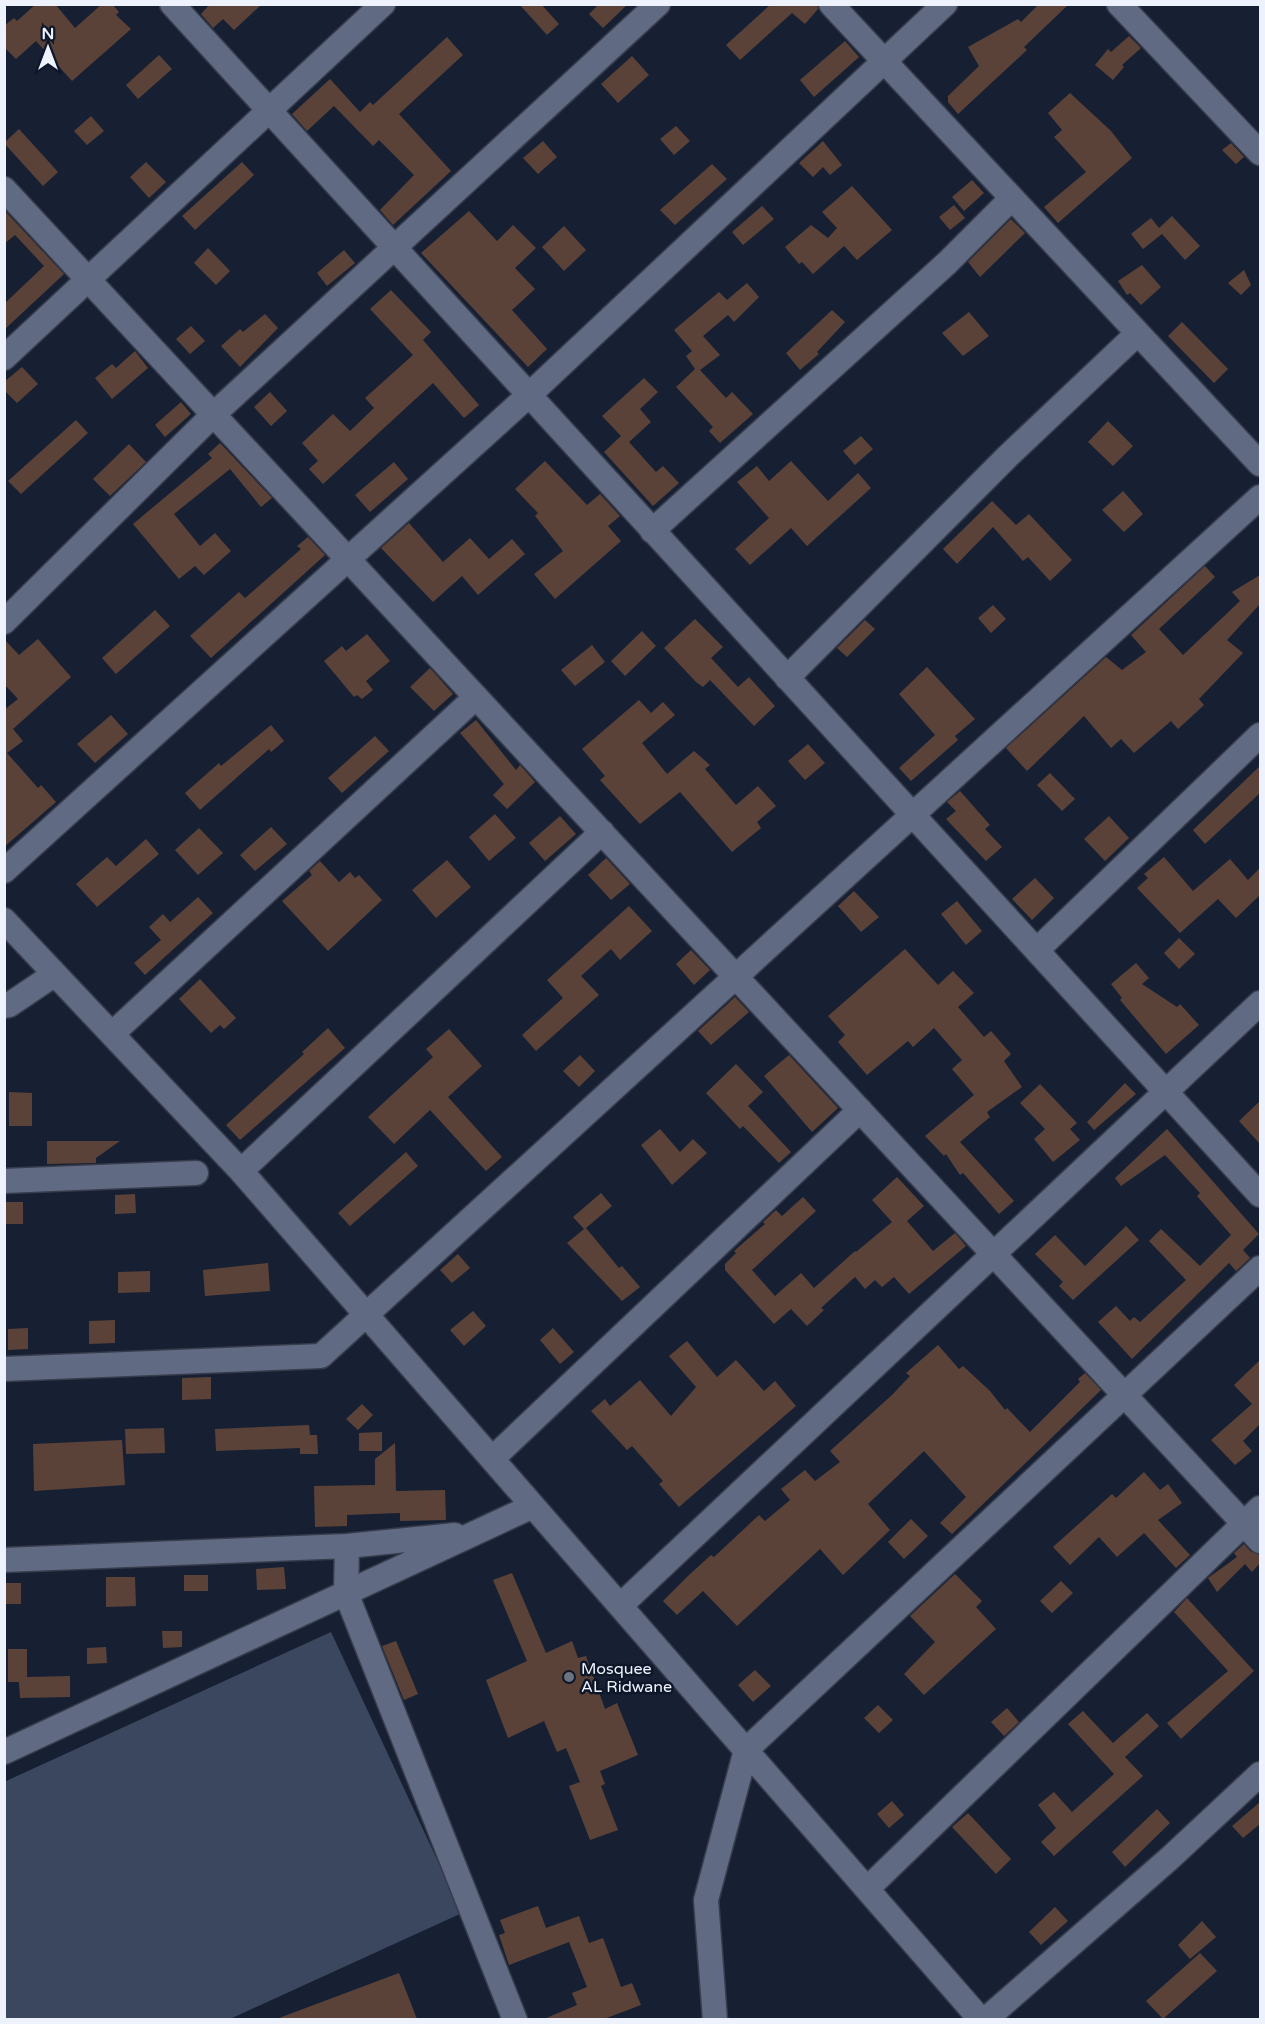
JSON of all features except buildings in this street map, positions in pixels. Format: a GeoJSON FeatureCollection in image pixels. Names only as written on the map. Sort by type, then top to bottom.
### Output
{"type":"FeatureCollection","features":[{"type":"Feature","properties":{"kind":"street"},"geometry":{"type":"LineString","coordinates":[[172,4],[1260,1196]]}},
{"type":"Feature","properties":{"kind":"street"},"geometry":{"type":"LineString","coordinates":[[4,357],[383,4]]}},
{"type":"Feature","properties":{"kind":"street"},"geometry":{"type":"LineString","coordinates":[[4,622],[214,414],[658,4]]}},
{"type":"Feature","properties":{"kind":"street"},"geometry":{"type":"LineString","coordinates":[[831,4],[1260,464]]}},
{"type":"Feature","properties":{"kind":"street"},"geometry":{"type":"LineString","coordinates":[[4,871],[529,395],[945,4]]}},
{"type":"Feature","properties":{"kind":"street"},"geometry":{"type":"LineString","coordinates":[[1119,4],[1260,153]]}},
{"type":"Feature","properties":{"kind":"street"},"geometry":{"type":"LineString","coordinates":[[4,189],[1125,1395],[1255,1524],[867,1889]]}},
{"type":"Feature","properties":{"kind":"street"},"geometry":{"type":"LineString","coordinates":[[652,531],[947,263],[1012,198]]}},
{"type":"Feature","properties":{"kind":"street"},"geometry":{"type":"LineString","coordinates":[[787,678],[1008,456],[1138,333]]}},
{"type":"Feature","properties":{"kind":"street"},"geometry":{"type":"LineString","coordinates":[[4,1369],[321,1356],[1260,496]]}},
{"type":"Feature","properties":{"kind":"street"},"geometry":{"type":"LineString","coordinates":[[112,1035],[476,697]]}},
{"type":"Feature","properties":{"kind":"street"},"geometry":{"type":"LineString","coordinates":[[1036,950],[1260,735]]}},
{"type":"Feature","properties":{"kind":"street"},"geometry":{"type":"LineString","coordinates":[[241,1171],[602,832]]}},
{"type":"Feature","properties":{"kind":"street"},"geometry":{"type":"LineString","coordinates":[[4,920],[241,1171],[983,2019],[1170,1858],[1260,1774]]}},
{"type":"Feature","properties":{"kind":"street"},"geometry":{"type":"LineString","coordinates":[[4,1006],[9,1005],[55,974]]}},
{"type":"Feature","properties":{"kind":"street"},"geometry":{"type":"LineString","coordinates":[[621,1606],[1260,1003]]}},
{"type":"Feature","properties":{"kind":"street"},"geometry":{"type":"LineString","coordinates":[[492,1459],[860,1110]]}},
{"type":"Feature","properties":{"kind":"street"},"geometry":{"type":"LineString","coordinates":[[4,1181],[196,1173]]}},
{"type":"Feature","properties":{"kind":"street"},"geometry":{"type":"LineString","coordinates":[[715,2019],[706,1900],[746,1750],[1260,1268]]}},
{"type":"Feature","properties":{"kind":"street"},"geometry":{"type":"LineString","coordinates":[[4,1752],[533,1506]]}},
{"type":"Feature","properties":{"kind":"street"},"geometry":{"type":"LineString","coordinates":[[4,1560],[347,1545],[472,1534]]}},
{"type":"Feature","properties":{"kind":"street"},"geometry":{"type":"LineString","coordinates":[[347,1545],[346,1593],[514,2019]]}},
{"type":"Feature","properties":{"kind":"shaded area"},"geometry":{"type":"Polygon","coordinates":[[[331,1632],[462,1913],[230,2019],[5,2019],[4,1782],[331,1632]]]}},
{"type":"Feature","properties":{"kind":"place","name":"Mosquee AL Ridwane"},"geometry":{"type":"Point","coordinates":[569,1677]}}]}
